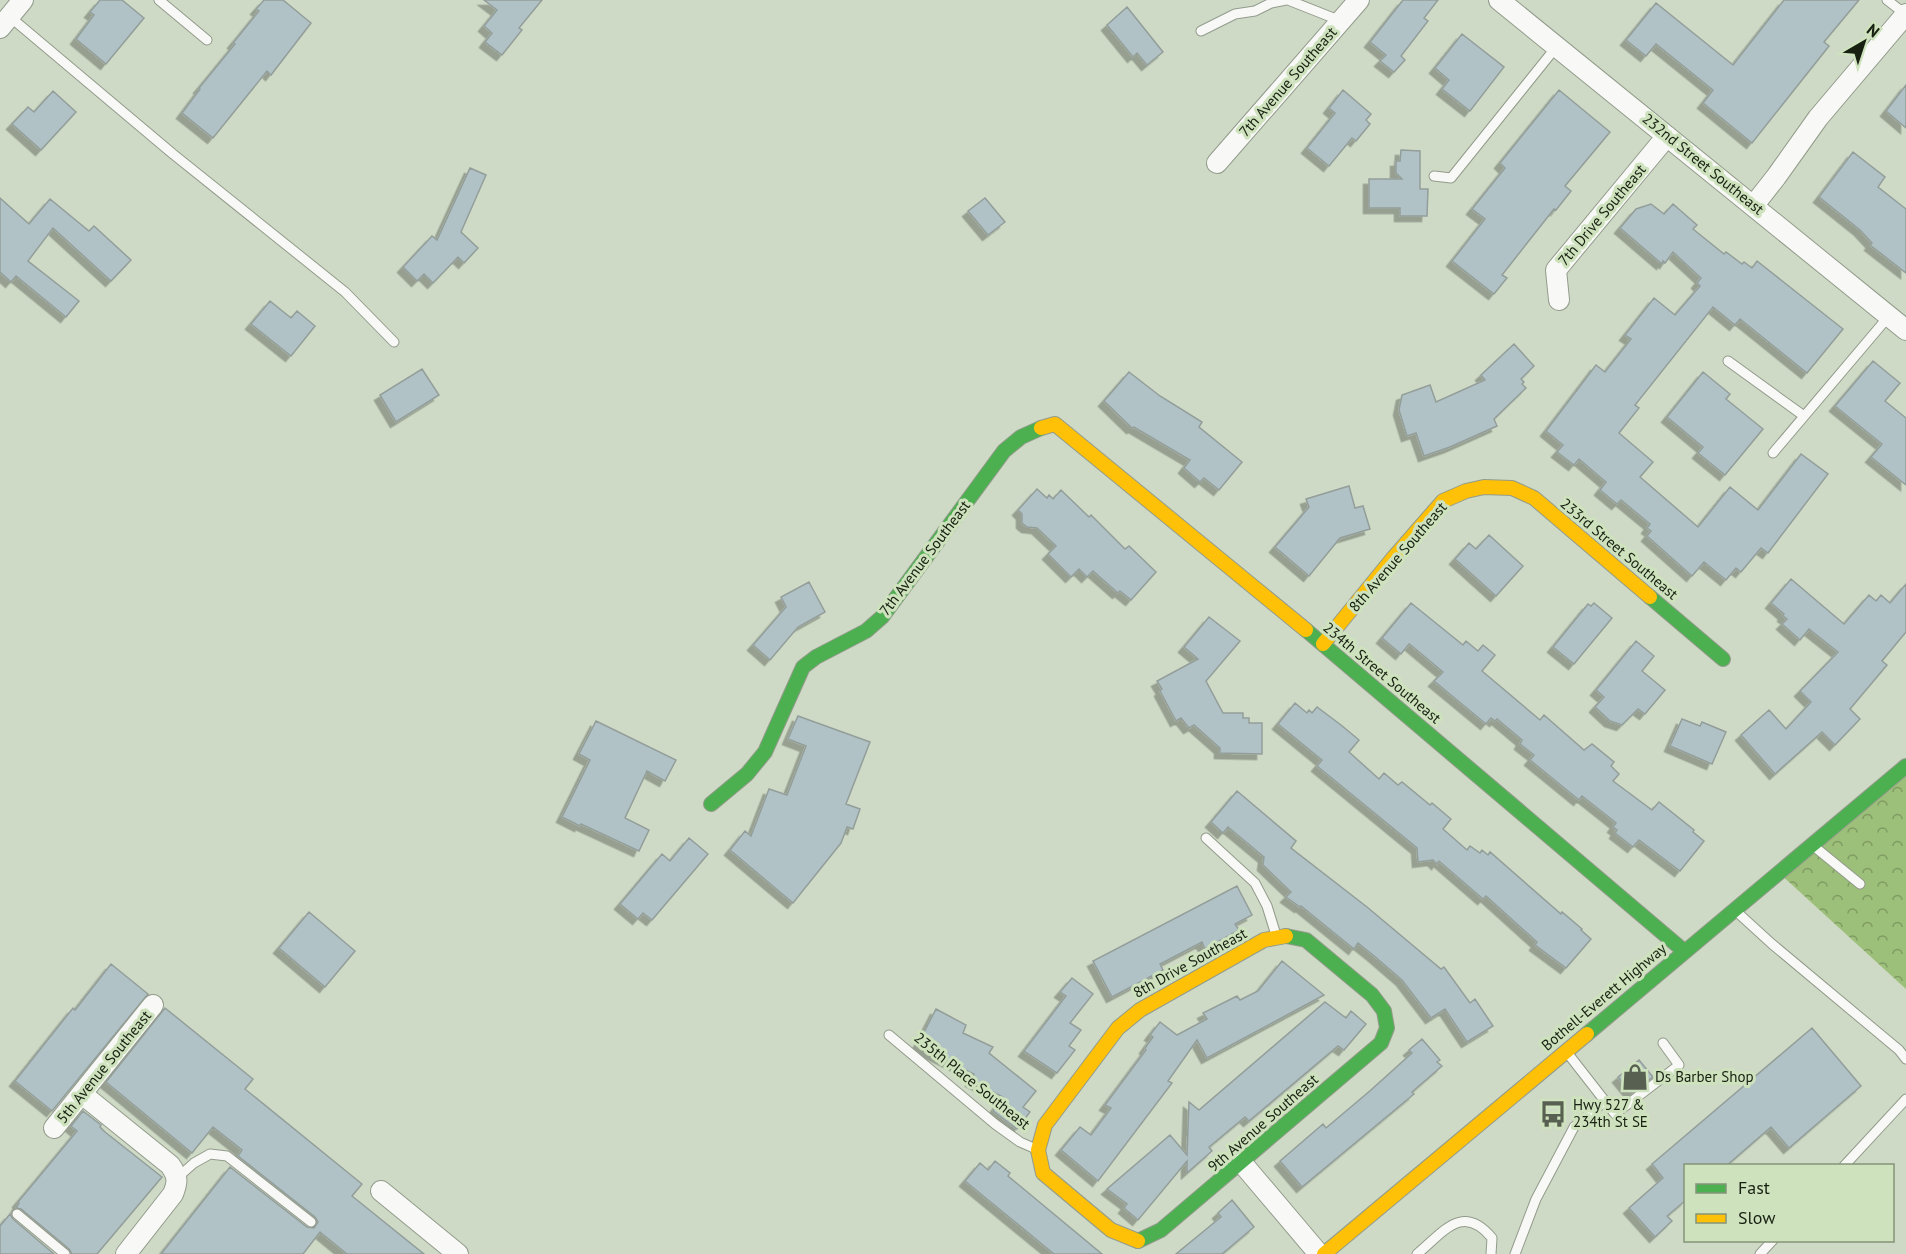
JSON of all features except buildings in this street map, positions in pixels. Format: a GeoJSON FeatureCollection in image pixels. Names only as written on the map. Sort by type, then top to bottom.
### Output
{"type":"FeatureCollection","features":[{"type":"Feature","properties":{"kind":"street"},"geometry":{"type":"LineString","coordinates":[[5,22],[23,0]]}},
{"type":"Feature","properties":{"kind":"street","name":"7th Avenue Southeast"},"geometry":{"type":"LineString","coordinates":[[1217,163],[1359,0]]}},
{"type":"Feature","properties":{"kind":"street","name":"232nd Street Southeast"},"geometry":{"type":"LineString","coordinates":[[1499,0],[1906,330]]}},
{"type":"Feature","properties":{"kind":"street"},"geometry":{"type":"LineString","coordinates":[[1754,205],[1818,118],[1906,14]]}},
{"type":"Feature","properties":{"kind":"street","name":"7th Drive Southeast"},"geometry":{"type":"LineString","coordinates":[[1559,300],[1556,270],[1667,136]]}},
{"type":"Feature","properties":{"kind":"street","name":"7th Avenue Southeast"},"geometry":{"type":"LineString","coordinates":[[711,804],[743,780],[757,765],[803,667],[816,657],[866,631],[882,618],[1004,451],[1036,428],[1055,424]]}},
{"type":"Feature","properties":{"kind":"street","name":"234th Street Southeast"},"geometry":{"type":"LineString","coordinates":[[1055,424],[1323,644],[1684,951]]}},
{"type":"Feature","properties":{"kind":"street","name":"8th Avenue Southeast"},"geometry":{"type":"LineString","coordinates":[[1323,644],[1443,501],[1466,491],[1484,487]]}},
{"type":"Feature","properties":{"kind":"street","name":"233rd Street Southeast"},"geometry":{"type":"LineString","coordinates":[[1484,487],[1512,488],[1534,498],[1723,659]]}},
{"type":"Feature","properties":{"kind":"street","name":"Bothell-Everett Highway"},"geometry":{"type":"LineString","coordinates":[[1324,1254],[1906,766]]}},
{"type":"Feature","properties":{"kind":"street","name":"9th Avenue Southeast"},"geometry":{"type":"LineString","coordinates":[[1038,1150],[1043,1173],[1111,1230],[1137,1242],[1161,1230],[1381,1043],[1387,1028],[1384,1011],[1372,996],[1306,940],[1281,937]]}},
{"type":"Feature","properties":{"kind":"street","name":"8th Drive Southeast"},"geometry":{"type":"LineString","coordinates":[[1038,1150],[1045,1125],[1118,1028],[1140,1010],[1264,940],[1281,937]]}},
{"type":"Feature","properties":{"kind":"street","name":"5th Avenue Southeast"},"geometry":{"type":"LineString","coordinates":[[54,1128],[153,1005]]}},
{"type":"Feature","properties":{"kind":"street"},"geometry":{"type":"LineString","coordinates":[[82,1094],[170,1165],[176,1173],[177,1183],[173,1194],[132,1252]]}},
{"type":"Feature","properties":{"kind":"street"},"geometry":{"type":"LineString","coordinates":[[1242,1163],[1319,1254]]}},
{"type":"Feature","properties":{"kind":"street"},"geometry":{"type":"LineString","coordinates":[[381,1191],[458,1254]]}},
{"type":"Feature","properties":{"kind":"lane"},"geometry":{"type":"LineString","coordinates":[[159,0],[207,40]]}},
{"type":"Feature","properties":{"kind":"lane"},"geometry":{"type":"LineString","coordinates":[[1202,32],[1235,14],[1255,11],[1271,3],[1287,0],[1341,21]]}},
{"type":"Feature","properties":{"kind":"lane"},"geometry":{"type":"LineString","coordinates":[[1887,0],[1906,14]]}},
{"type":"Feature","properties":{"kind":"lane"},"geometry":{"type":"LineString","coordinates":[[5,22],[336,284],[394,342]]}},
{"type":"Feature","properties":{"kind":"lane"},"geometry":{"type":"LineString","coordinates":[[1434,176],[1451,177],[1557,46]]}},
{"type":"Feature","properties":{"kind":"lane"},"geometry":{"type":"LineString","coordinates":[[1773,453],[1889,316]]}},
{"type":"Feature","properties":{"kind":"lane"},"geometry":{"type":"LineString","coordinates":[[1728,361],[1804,416]]}},
{"type":"Feature","properties":{"kind":"lane"},"geometry":{"type":"LineString","coordinates":[[1206,838],[1255,884],[1281,937]]}},
{"type":"Feature","properties":{"kind":"lane"},"geometry":{"type":"LineString","coordinates":[[1812,845],[1860,884]]}},
{"type":"Feature","properties":{"kind":"lane"},"geometry":{"type":"LineString","coordinates":[[1734,909],[1772,944],[1899,1050],[1906,1059]]}},
{"type":"Feature","properties":{"kind":"lane","name":"235th Place Southeast"},"geometry":{"type":"LineString","coordinates":[[889,1035],[995,1124],[1020,1142],[1038,1150]]}},
{"type":"Feature","properties":{"kind":"lane"},"geometry":{"type":"LineString","coordinates":[[1565,1051],[1615,1114],[1679,1065],[1663,1043]]}},
{"type":"Feature","properties":{"kind":"lane"},"geometry":{"type":"LineString","coordinates":[[1846,1164],[1906,1099]]}},
{"type":"Feature","properties":{"kind":"lane"},"geometry":{"type":"LineString","coordinates":[[1515,1254],[1536,1199],[1574,1127],[1605,1101]]}},
{"type":"Feature","properties":{"kind":"lane"},"geometry":{"type":"LineString","coordinates":[[177,1178],[194,1163],[210,1154],[227,1156],[310,1222]]}},
{"type":"Feature","properties":{"kind":"lane"},"geometry":{"type":"LineString","coordinates":[[17,1214],[65,1254]]}},
{"type":"Feature","properties":{"kind":"lane"},"geometry":{"type":"LineString","coordinates":[[1417,1254],[1457,1221],[1471,1221],[1484,1228],[1492,1238],[1491,1254]]}},
{"type":"Feature","properties":{"kind":"lane"},"geometry":{"type":"LineString","coordinates":[[1760,1254],[1771,1242]]}},
{"type":"Feature","properties":{"kind":"green space"},"geometry":{"type":"Polygon","coordinates":[[[1906,766],[1906,989],[1778,872],[1906,766]]]}},
{"type":"Feature","properties":{"kind":"traffic: fast"},"geometry":{"type":"LineString","coordinates":[[711,804],[747,774],[765,752],[803,667],[816,657],[866,631],[882,617],[1004,451],[1021,437],[1041,428]]}},
{"type":"Feature","properties":{"kind":"traffic: fast"},"geometry":{"type":"LineString","coordinates":[[1650,597],[1723,659]]}},
{"type":"Feature","properties":{"kind":"traffic: fast"},"geometry":{"type":"LineString","coordinates":[[1306,630],[1684,951]]}},
{"type":"Feature","properties":{"kind":"traffic: fast"},"geometry":{"type":"LineString","coordinates":[[1587,1034],[1906,766]]}},
{"type":"Feature","properties":{"kind":"traffic: fast"},"geometry":{"type":"LineString","coordinates":[[1138,1241],[1161,1230],[1381,1043],[1387,1028],[1384,1011],[1372,995],[1306,940],[1286,936]]}},
{"type":"Feature","properties":{"kind":"traffic: slow"},"geometry":{"type":"LineString","coordinates":[[1041,428],[1055,424],[1306,630]]}},
{"type":"Feature","properties":{"kind":"traffic: slow"},"geometry":{"type":"LineString","coordinates":[[1323,644],[1443,501],[1466,491],[1484,487],[1512,488],[1534,498],[1650,597]]}},
{"type":"Feature","properties":{"kind":"traffic: slow"},"geometry":{"type":"LineString","coordinates":[[1138,1241],[1111,1230],[1043,1173],[1038,1150],[1045,1125],[1118,1028],[1140,1010],[1264,940],[1286,936]]}},
{"type":"Feature","properties":{"kind":"traffic: slow"},"geometry":{"type":"LineString","coordinates":[[1324,1254],[1587,1034]]}},
{"type":"Feature","properties":{"kind":"place","name":"Ds Barber Shop"},"geometry":{"type":"Point","coordinates":[1635,1077]}},
{"type":"Feature","properties":{"kind":"place","name":"Hwy 527 & 234th St SE"},"geometry":{"type":"Point","coordinates":[1553,1114]}}]}
